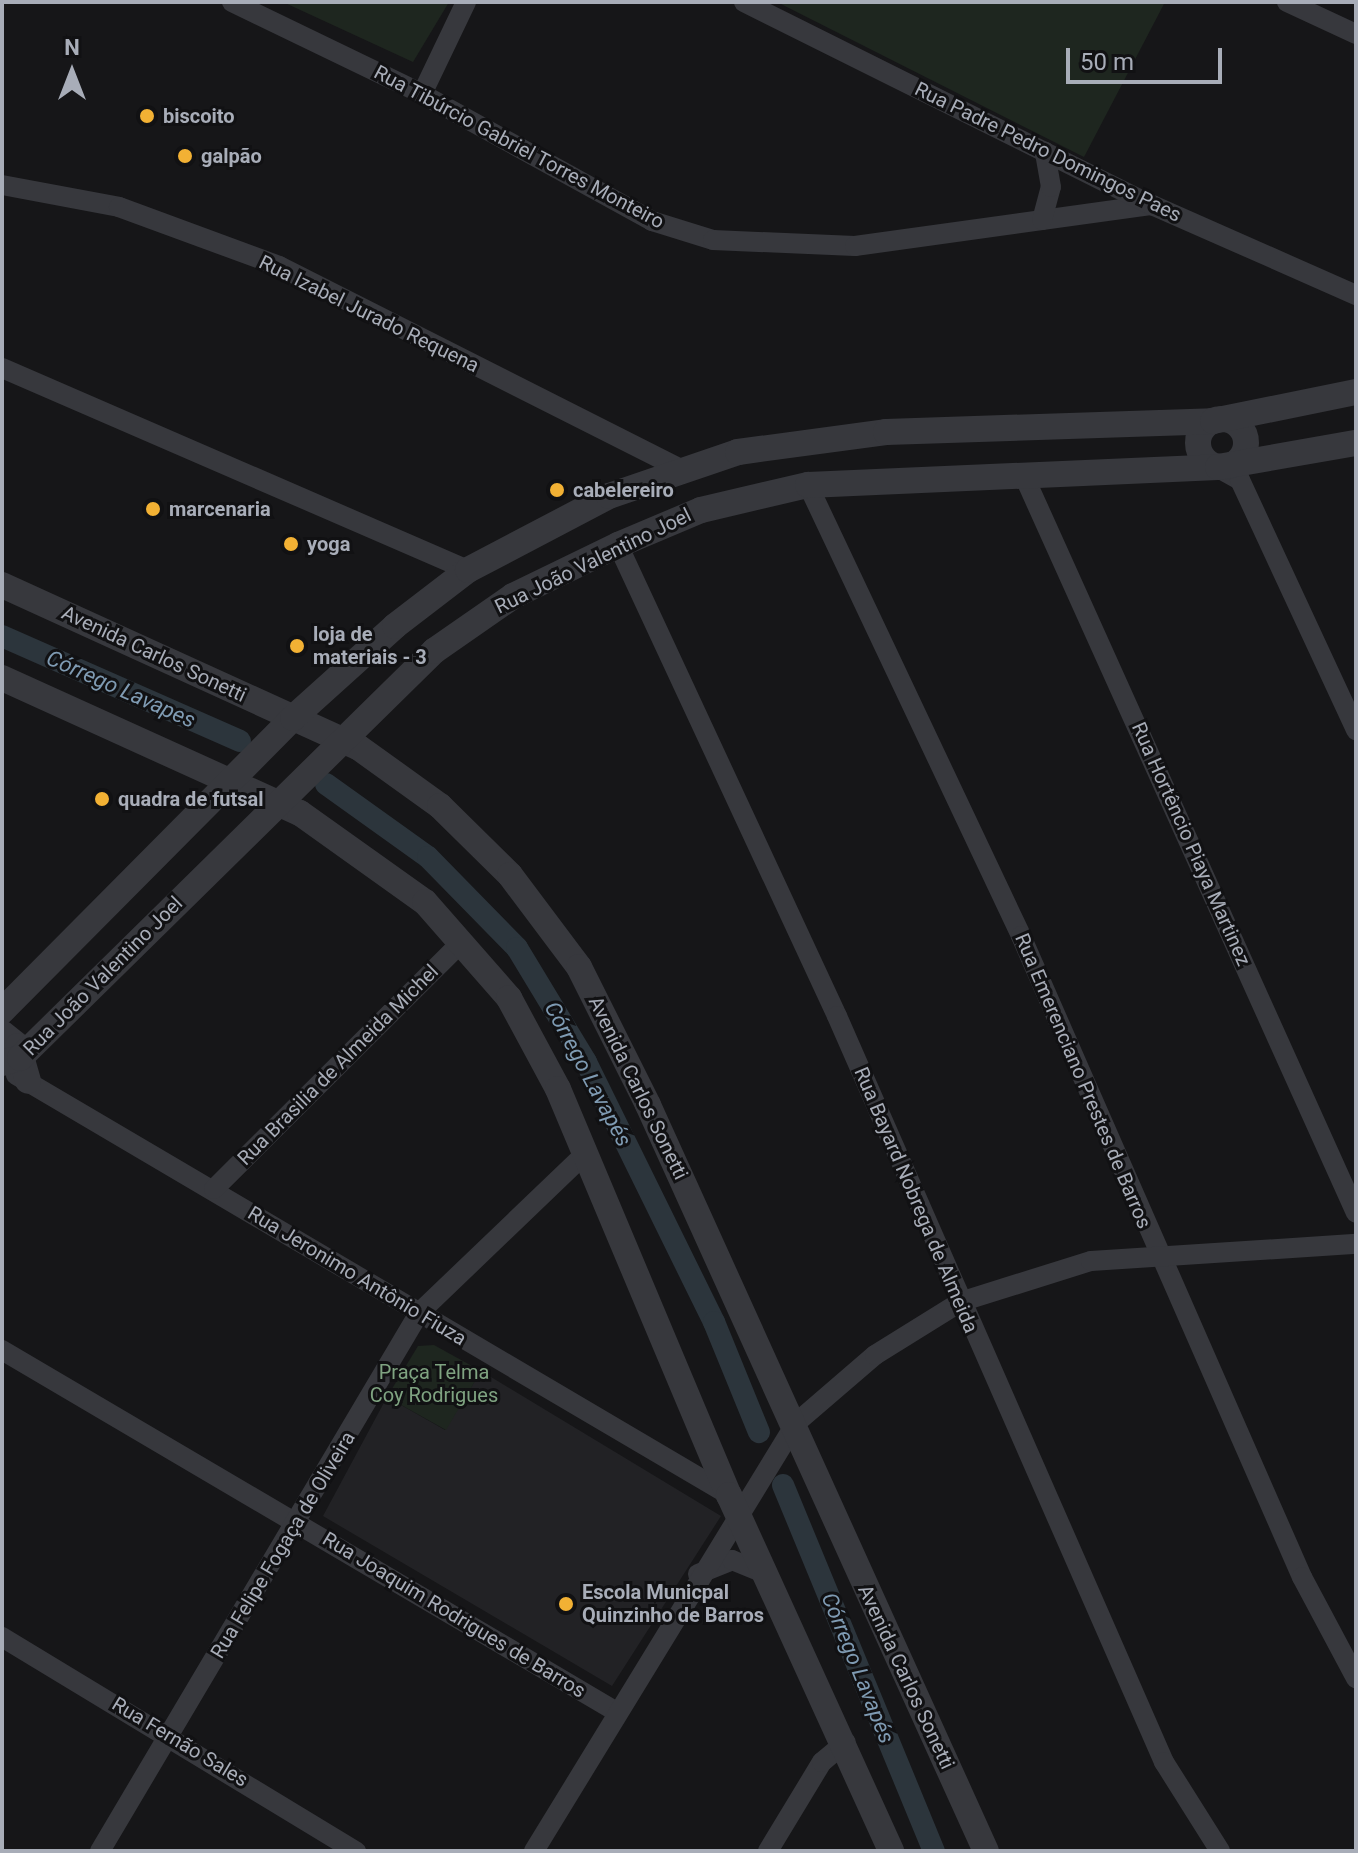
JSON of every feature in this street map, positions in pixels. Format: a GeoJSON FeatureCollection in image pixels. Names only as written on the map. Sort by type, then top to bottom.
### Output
{"type":"FeatureCollection","features":[{"type":"Feature","properties":{"kind":"street","name":"Rua Tibúrcio Gabriel Torres Monteiro"},"geometry":{"type":"LineString","coordinates":[[232,2],[422,94],[652,221],[713,240],[855,246],[1152,205]]}},
{"type":"Feature","properties":{"kind":"street"},"geometry":{"type":"LineString","coordinates":[[422,94],[466,2]]}},
{"type":"Feature","properties":{"kind":"street","name":"Rua Padre Pedro Domingos Paes"},"geometry":{"type":"LineString","coordinates":[[744,2],[1152,205],[1356,295]]}},
{"type":"Feature","properties":{"kind":"street"},"geometry":{"type":"LineString","coordinates":[[1287,2],[1356,34]]}},
{"type":"Feature","properties":{"kind":"street"},"geometry":{"type":"LineString","coordinates":[[1042,220],[1051,187],[1045,152]]}},
{"type":"Feature","properties":{"kind":"street","name":"Rua Izabel Jurado Requena"},"geometry":{"type":"LineString","coordinates":[[2,185],[119,207],[279,266],[677,467]]}},
{"type":"Feature","properties":{"kind":"street"},"geometry":{"type":"LineString","coordinates":[[2,368],[468,570]]}},
{"type":"Feature","properties":{"kind":"street"},"geometry":{"type":"LineString","coordinates":[[2,1011],[233,784],[293,718],[468,570],[677,467],[886,432],[1219,420],[1356,392]]}},
{"type":"Feature","properties":{"kind":"street"},"geometry":{"type":"LineString","coordinates":[[1219,420],[1237,424],[1231,464]]}},
{"type":"Feature","properties":{"kind":"street"},"geometry":{"type":"LineString","coordinates":[[1219,420],[1198,440],[1231,464],[1356,730]]}},
{"type":"Feature","properties":{"kind":"street","name":"Rua João Valentino Joel"},"geometry":{"type":"LineString","coordinates":[[14,1067],[342,739],[479,617],[618,545],[701,510],[808,485],[1231,464],[1356,443]]}},
{"type":"Feature","properties":{"kind":"street","name":"Rua Hortêncio Piaya Martinez"},"geometry":{"type":"LineString","coordinates":[[1024,476],[1356,1213]]}},
{"type":"Feature","properties":{"kind":"street","name":"Rua Emerenciano Prestes de Barros"},"geometry":{"type":"LineString","coordinates":[[808,485],[1021,936],[1302,1577],[1356,1678]]}},
{"type":"Feature","properties":{"kind":"street","name":"Rua Bayard Nobrega de Almeida"},"geometry":{"type":"LineString","coordinates":[[618,545],[837,1016],[1164,1762],[1220,1851]]}},
{"type":"Feature","properties":{"kind":"street","name":"Avenida Carlos Sonetti"},"geometry":{"type":"LineString","coordinates":[[2,585],[342,739],[440,806],[510,875],[579,967],[796,1423],[986,1851]]}},
{"type":"Feature","properties":{"kind":"street"},"geometry":{"type":"LineString","coordinates":[[2,679],[278,804],[362,853],[462,942],[509,998],[586,1153],[733,1502],[846,1742],[891,1851]]}},
{"type":"Feature","properties":{"kind":"street","name":"Rua Brasilia de Almeida Michel"},"geometry":{"type":"LineString","coordinates":[[214,1189],[462,942]]}},
{"type":"Feature","properties":{"kind":"street","name":"Rua Jeronimo Antônio Fiuza"},"geometry":{"type":"LineString","coordinates":[[2,1033],[14,1067],[733,1502]]}},
{"type":"Feature","properties":{"kind":"street","name":"Rua Felipe Fogaça de Oliveira"},"geometry":{"type":"LineString","coordinates":[[100,1851],[298,1522],[419,1313],[586,1153]]}},
{"type":"Feature","properties":{"kind":"street"},"geometry":{"type":"LineString","coordinates":[[534,1851],[698,1574],[733,1502],[796,1423],[875,1355],[960,1302],[1091,1261],[1356,1244]]}},
{"type":"Feature","properties":{"kind":"street","name":"Rua Joaquim Rodrigues de Barros"},"geometry":{"type":"LineString","coordinates":[[2,1350],[615,1711]]}},
{"type":"Feature","properties":{"kind":"street"},"geometry":{"type":"LineString","coordinates":[[698,1574],[732,1560],[749,1562],[769,1577]]}},
{"type":"Feature","properties":{"kind":"street","name":"Rua Fernão Sales"},"geometry":{"type":"LineString","coordinates":[[2,1637],[171,1734],[356,1851]]}},
{"type":"Feature","properties":{"kind":"street"},"geometry":{"type":"LineString","coordinates":[[768,1851],[822,1762],[846,1742]]}},
{"type":"Feature","properties":{"kind":"shaded area","name":"Escola Municpal Quinzinho de Barros"},"geometry":{"type":"Polygon","coordinates":[[[481,1371],[721,1516],[612,1686],[323,1516],[387,1397],[445,1430],[481,1371]]]}},
{"type":"Feature","properties":{"kind":"green space"},"geometry":{"type":"Polygon","coordinates":[[[283,2],[449,2],[413,62],[283,2]]]}},
{"type":"Feature","properties":{"kind":"green space"},"geometry":{"type":"Polygon","coordinates":[[[777,2],[1165,2],[1084,157],[777,2]]]}},
{"type":"Feature","properties":{"kind":"green space","name":"Praça Telma Coy Rodrigues"},"geometry":{"type":"Polygon","coordinates":[[[434,1345],[481,1371],[446,1430],[387,1397],[418,1346],[434,1345]]]}},
{"type":"Feature","properties":{"kind":"waterway","name":"Córrego Lavapes"},"geometry":{"type":"LineString","coordinates":[[2,636],[240,741]]}},
{"type":"Feature","properties":{"kind":"waterway","name":"Córrego Lavapés"},"geometry":{"type":"LineString","coordinates":[[326,784],[428,857],[517,948],[586,1062],[714,1322],[759,1432]]}},
{"type":"Feature","properties":{"kind":"waterway","name":"Córrego Lavapés"},"geometry":{"type":"LineString","coordinates":[[783,1485],[934,1851]]}},
{"type":"Feature","properties":{"kind":"place","name":"biscoito"},"geometry":{"type":"Point","coordinates":[147,116]}},
{"type":"Feature","properties":{"kind":"place","name":"galpão"},"geometry":{"type":"Point","coordinates":[185,156]}},
{"type":"Feature","properties":{"kind":"place","name":"cabelereiro"},"geometry":{"type":"Point","coordinates":[557,490]}},
{"type":"Feature","properties":{"kind":"place","name":"marcenaria"},"geometry":{"type":"Point","coordinates":[153,509]}},
{"type":"Feature","properties":{"kind":"place","name":"yoga"},"geometry":{"type":"Point","coordinates":[291,544]}},
{"type":"Feature","properties":{"kind":"place","name":"loja de materiais - 3"},"geometry":{"type":"Point","coordinates":[297,646]}},
{"type":"Feature","properties":{"kind":"place","name":"quadra de futsal"},"geometry":{"type":"Point","coordinates":[102,799]}},
{"type":"Feature","properties":{"kind":"place","name":"Escola Municpal Quinzinho de Barros"},"geometry":{"type":"Point","coordinates":[566,1604]}}]}
